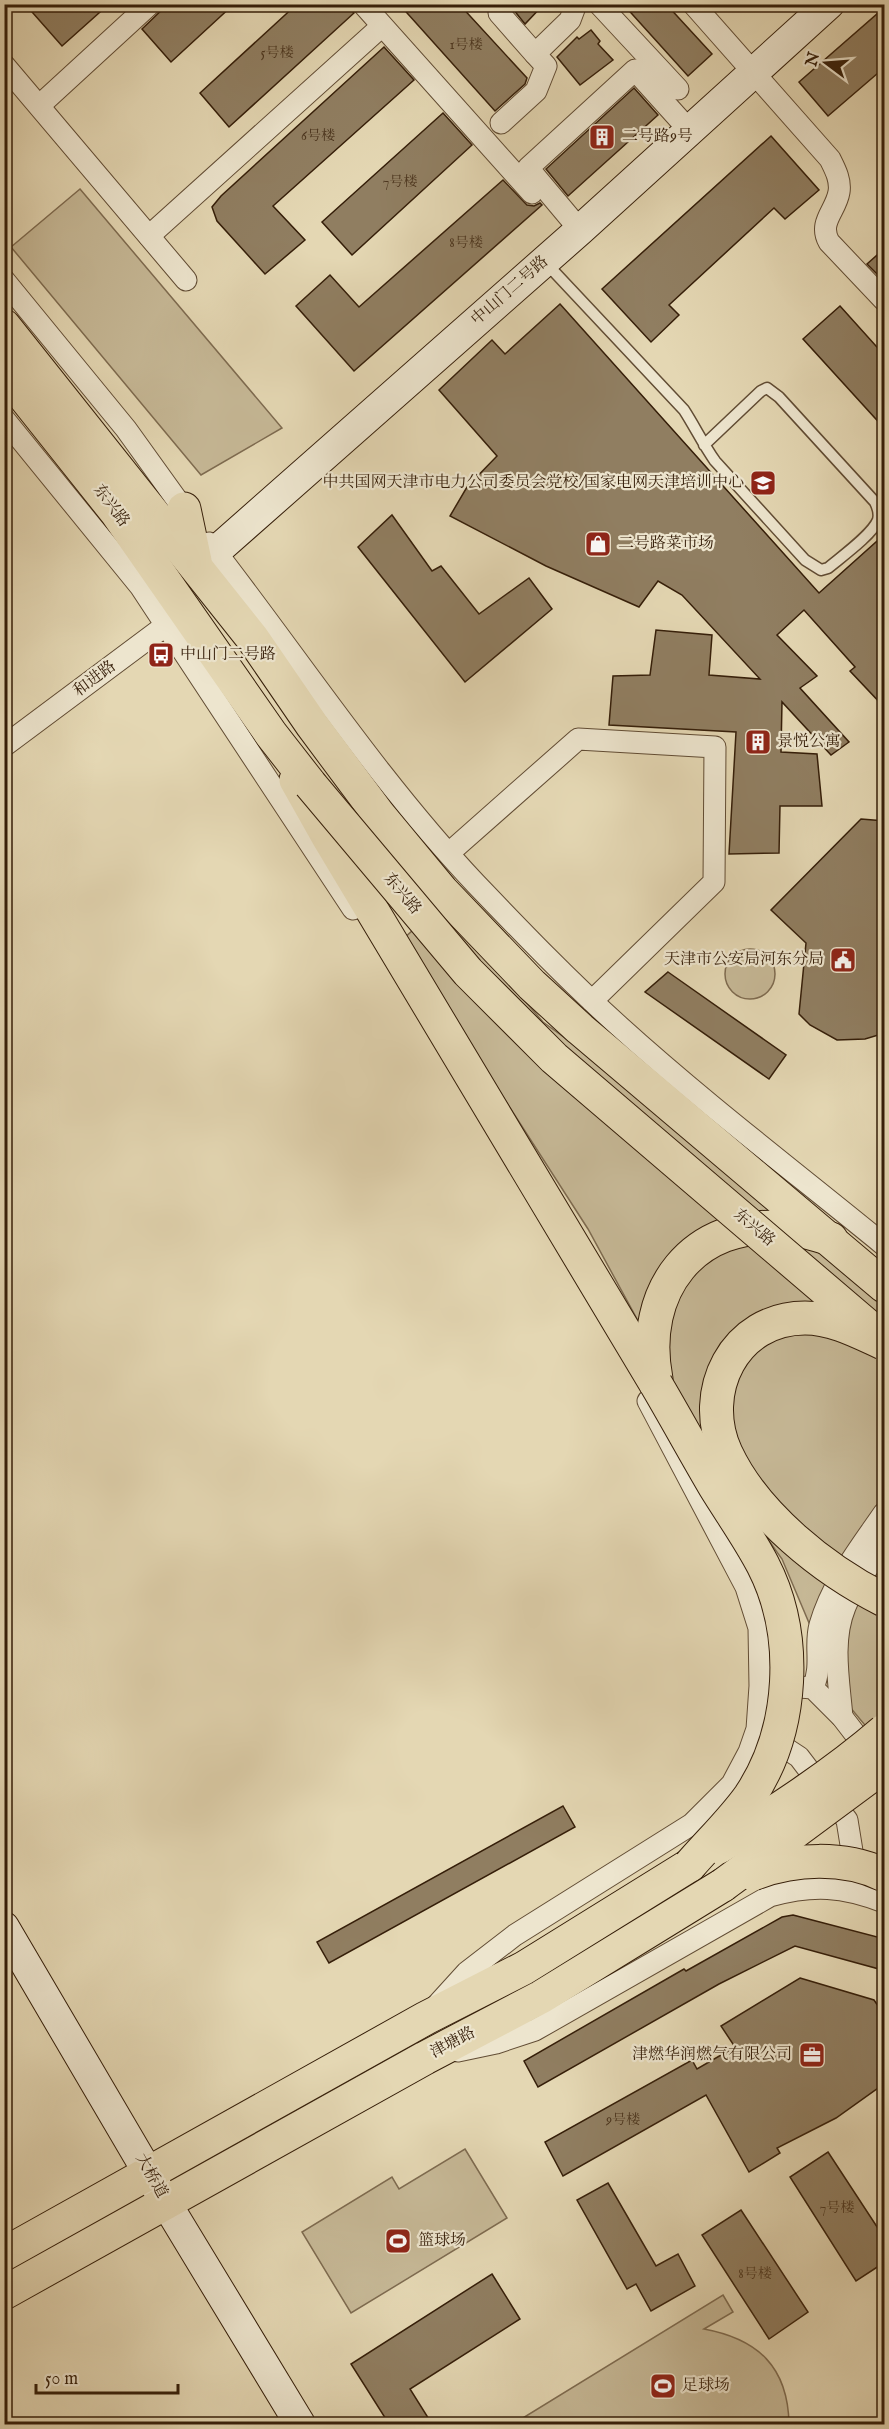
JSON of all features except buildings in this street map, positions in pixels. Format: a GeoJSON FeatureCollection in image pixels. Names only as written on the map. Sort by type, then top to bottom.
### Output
{"type":"FeatureCollection","features":[{"type":"Feature","properties":{"kind":"main road","name":"东兴路"},"geometry":{"type":"LineString","coordinates":[[4,326],[117,513],[176,618],[310,784],[468,972],[554,1058],[885,1342]]}},
{"type":"Feature","properties":{"kind":"main road","name":"东兴路"},"geometry":{"type":"LineString","coordinates":[[4,371],[50,405],[197,548],[253,639],[312,725],[379,815],[442,891],[532,985],[792,1221],[831,1239],[885,1286]]}},
{"type":"Feature","properties":{"kind":"main road"},"geometry":{"type":"LineString","coordinates":[[140,586],[176,618]]}},
{"type":"Feature","properties":{"kind":"main road"},"geometry":{"type":"LineString","coordinates":[[271,734],[327,835],[764,1566],[780,1611],[786,1647],[787,1688],[782,1722],[767,1763],[750,1795],[690,1865]]}},
{"type":"Feature","properties":{"kind":"main road"},"geometry":{"type":"LineString","coordinates":[[656,1384],[652,1353],[655,1326],[663,1294],[669,1280],[689,1256],[722,1236],[792,1221]]}},
{"type":"Feature","properties":{"kind":"main road"},"geometry":{"type":"LineString","coordinates":[[885,1342],[825,1320],[807,1318],[774,1323],[751,1336],[735,1353],[717,1390],[715,1410],[725,1452],[741,1479],[764,1508],[825,1564],[885,1600]]}},
{"type":"Feature","properties":{"kind":"main road"},"geometry":{"type":"LineString","coordinates":[[4,2254],[426,2018],[524,1968],[777,1811],[849,1761],[885,1731]]}},
{"type":"Feature","properties":{"kind":"main road","name":"津塘路"},"geometry":{"type":"LineString","coordinates":[[4,2293],[425,2058],[541,1997],[723,1885],[885,1766]]}},
{"type":"Feature","properties":{"kind":"main road"},"geometry":{"type":"LineString","coordinates":[[723,1885],[789,1862],[833,1862],[885,1875]]}},
{"type":"Feature","properties":{"kind":"street"},"geometry":{"type":"LineString","coordinates":[[40,105],[150,4]]}},
{"type":"Feature","properties":{"kind":"street"},"geometry":{"type":"LineString","coordinates":[[363,4],[545,207]]}},
{"type":"Feature","properties":{"kind":"street"},"geometry":{"type":"LineString","coordinates":[[535,54],[570,20],[576,4]]}},
{"type":"Feature","properties":{"kind":"street"},"geometry":{"type":"LineString","coordinates":[[599,4],[678,89]]}},
{"type":"Feature","properties":{"kind":"street"},"geometry":{"type":"LineString","coordinates":[[693,4],[752,68],[830,159],[839,180],[840,191],[826,222],[824,234],[885,300]]}},
{"type":"Feature","properties":{"kind":"street","name":"中山门二号路"},"geometry":{"type":"LineString","coordinates":[[197,548],[577,227],[752,68],[818,4]]}},
{"type":"Feature","properties":{"kind":"street","name":"中山门二号路"},"geometry":{"type":"LineString","coordinates":[[752,68],[829,4]]}},
{"type":"Feature","properties":{"kind":"street"},"geometry":{"type":"LineString","coordinates":[[499,13],[546,66],[536,91],[501,123]]}},
{"type":"Feature","properties":{"kind":"street"},"geometry":{"type":"LineString","coordinates":[[149,236],[382,26]]}},
{"type":"Feature","properties":{"kind":"street"},"geometry":{"type":"LineString","coordinates":[[4,65],[186,280]]}},
{"type":"Feature","properties":{"kind":"street"},"geometry":{"type":"LineString","coordinates":[[577,227],[528,168],[627,77],[635,70],[687,127]]}},
{"type":"Feature","properties":{"kind":"street"},"geometry":{"type":"LineString","coordinates":[[4,280],[126,429],[197,548],[474,882],[592,1001],[686,1085],[885,1245]]}},
{"type":"Feature","properties":{"kind":"street"},"geometry":{"type":"LineString","coordinates":[[4,419],[140,586]]}},
{"type":"Feature","properties":{"kind":"street"},"geometry":{"type":"LineString","coordinates":[[176,618],[619,1345],[746,1587],[759,1628],[760,1686],[757,1729],[749,1752],[732,1784],[692,1824],[515,1935],[467,1972],[426,2018]]}},
{"type":"Feature","properties":{"kind":"street","name":"和进路"},"geometry":{"type":"LineString","coordinates":[[4,746],[176,618]]}},
{"type":"Feature","properties":{"kind":"street"},"geometry":{"type":"LineString","coordinates":[[449,853],[578,739],[715,747],[714,882],[592,1001]]}},
{"type":"Feature","properties":{"kind":"street"},"geometry":{"type":"LineString","coordinates":[[813,1688],[819,1673],[819,1628],[824,1615],[850,1562],[885,1513]]}},
{"type":"Feature","properties":{"kind":"street"},"geometry":{"type":"LineString","coordinates":[[842,1716],[837,1656],[841,1623],[845,1607],[863,1573],[885,1544]]}},
{"type":"Feature","properties":{"kind":"street"},"geometry":{"type":"LineString","coordinates":[[760,1686],[813,1688],[842,1716],[885,1773]]}},
{"type":"Feature","properties":{"kind":"street"},"geometry":{"type":"LineString","coordinates":[[757,1729],[800,1756],[847,1820],[852,1851],[846,1889]]}},
{"type":"Feature","properties":{"kind":"street"},"geometry":{"type":"LineString","coordinates":[[425,2058],[496,2043],[534,2030],[770,1896],[810,1887],[846,1889],[885,1902]]}},
{"type":"Feature","properties":{"kind":"street","name":"大桥道"},"geometry":{"type":"LineString","coordinates":[[8,1941],[300,2424]]}},
{"type":"Feature","properties":{"kind":"lane"},"geometry":{"type":"LineString","coordinates":[[541,258],[684,410],[704,445],[715,460],[805,560],[821,570],[828,568],[872,529],[878,520],[879,511],[875,502],[779,397],[767,388],[761,391],[704,445]]}},
{"type":"Feature","properties":{"kind":"shaded area"},"geometry":{"type":"Polygon","coordinates":[[[80,189],[282,428],[201,475],[11,247],[80,189]]]}},
{"type":"Feature","properties":{"kind":"shaded area"},"geometry":{"type":"Polygon","coordinates":[[[442,904],[543,1022],[652,1101],[884,1292],[884,1748],[824,1676],[812,1630],[782,1559],[722,1475],[588,1229],[402,940],[442,904]]]}},
{"type":"Feature","properties":{"kind":"shaded area"},"geometry":{"type":"Polygon","coordinates":[[[745,949],[755,949],[768,956],[775,969],[775,979],[768,992],[755,999],[745,999],[736,995],[729,988],[725,979],[725,969],[729,960],[736,953],[745,949]]]}},
{"type":"Feature","properties":{"kind":"shaded area"},"geometry":{"type":"Polygon","coordinates":[[[465,2149],[507,2218],[351,2313],[302,2232],[392,2177],[399,2189],[465,2149]]]}},
{"type":"Feature","properties":{"kind":"shaded area"},"geometry":{"type":"Polygon","coordinates":[[[723,2295],[733,2312],[704,2329],[740,2340],[754,2348],[766,2359],[776,2372],[783,2387],[789,2424],[513,2424],[723,2295]]]}},
{"type":"Feature","properties":{"kind":"place","name":"二号路9号"},"geometry":{"type":"Point","coordinates":[602,137]}},
{"type":"Feature","properties":{"kind":"place","name":"中共国网天津市电力公司委员会党校/国家电网天津培训中心"},"geometry":{"type":"Point","coordinates":[763,483]}},
{"type":"Feature","properties":{"kind":"place","name":"二号路菜市场"},"geometry":{"type":"Point","coordinates":[598,544]}},
{"type":"Feature","properties":{"kind":"place","name":"中山门二号路"},"geometry":{"type":"Point","coordinates":[161,655]}},
{"type":"Feature","properties":{"kind":"place","name":"景悦公寓"},"geometry":{"type":"Point","coordinates":[758,742]}},
{"type":"Feature","properties":{"kind":"place","name":"天津市公安局河东分局"},"geometry":{"type":"Point","coordinates":[843,960]}},
{"type":"Feature","properties":{"kind":"place","name":"津燃华润燃气有限公司"},"geometry":{"type":"Point","coordinates":[812,2055]}},
{"type":"Feature","properties":{"kind":"place","name":"篮球场"},"geometry":{"type":"Point","coordinates":[398,2241]}},
{"type":"Feature","properties":{"kind":"place","name":"足球场"},"geometry":{"type":"Point","coordinates":[663,2386]}}]}
